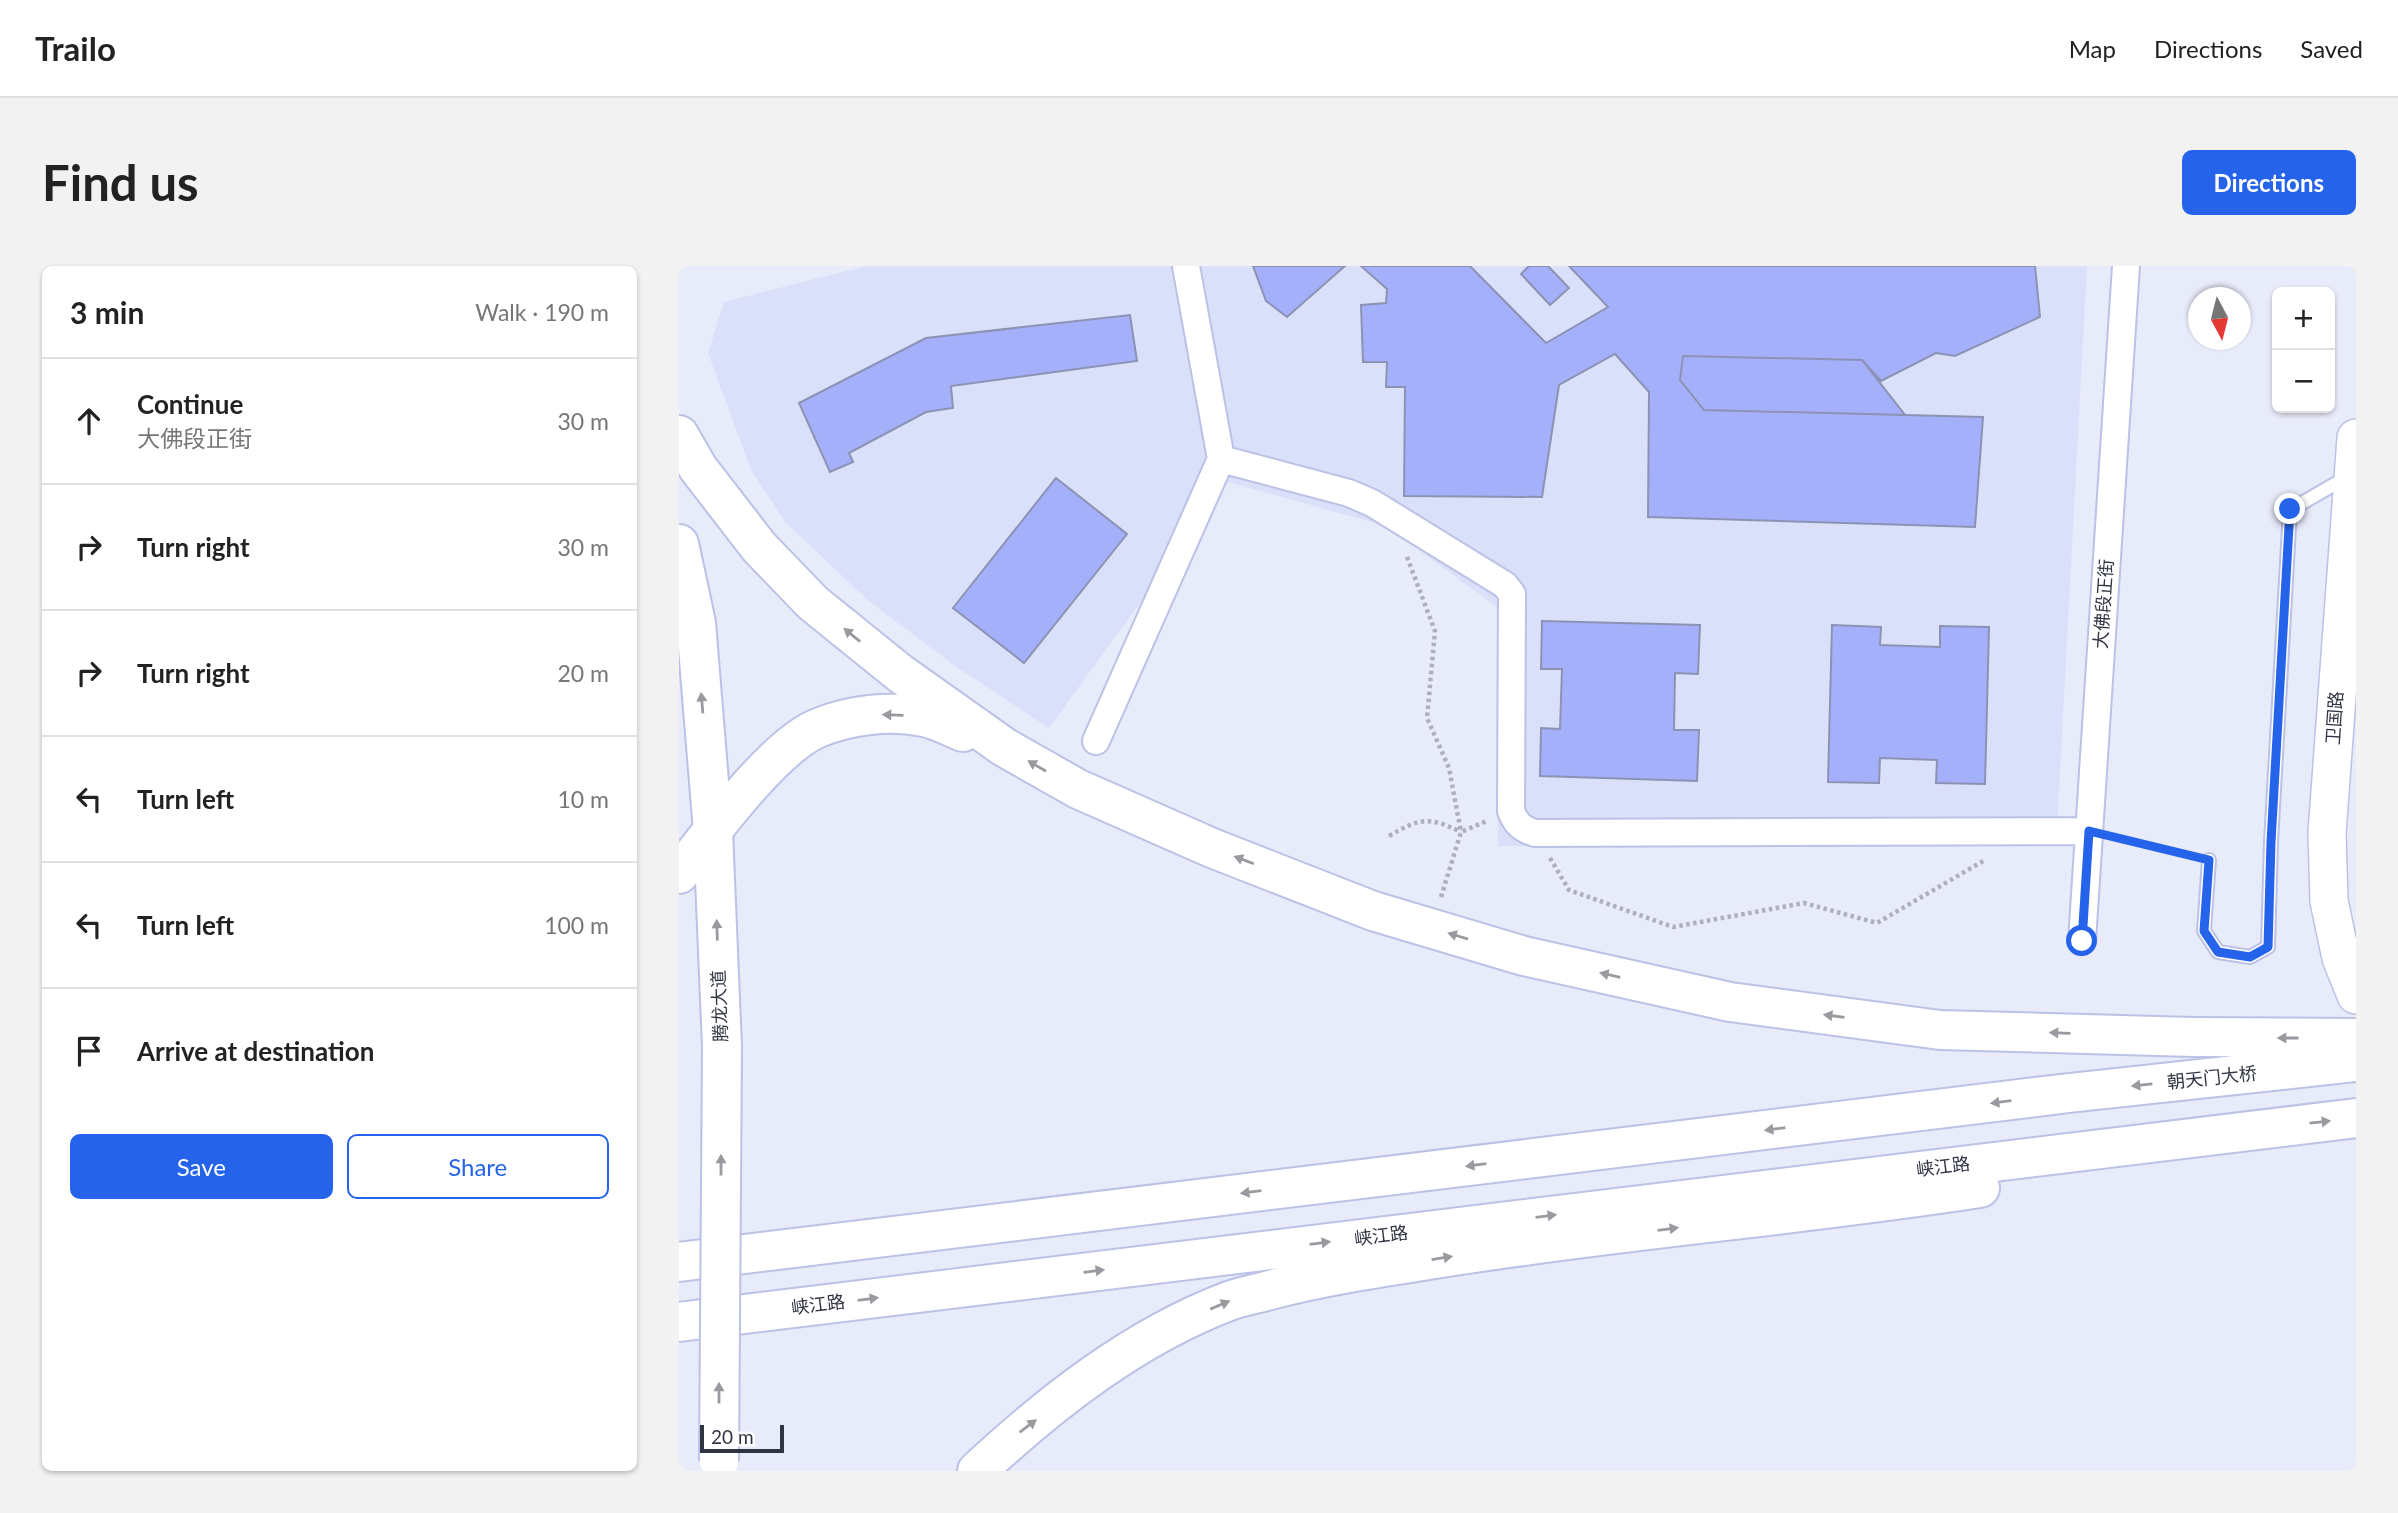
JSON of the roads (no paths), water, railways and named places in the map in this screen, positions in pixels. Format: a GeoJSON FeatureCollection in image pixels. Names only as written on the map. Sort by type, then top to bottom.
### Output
{"type":"FeatureCollection","features":[{"type":"Feature","properties":{"kind":"main road"},"geometry":{"type":"LineString","coordinates":[[679,435],[698,468],[759,547],[813,603],[901,674],[1004,747],[1077,789],[1212,848],[1373,911],[1524,956],[1730,1002],[1940,1030],[2193,1037],[2356,1038]]}},
{"type":"Feature","properties":{"kind":"main road","name":"腾龙大道"},"geometry":{"type":"LineString","coordinates":[[679,544],[696,623],[713,831],[722,1047],[719,1466]]}},
{"type":"Feature","properties":{"kind":"main road"},"geometry":{"type":"LineString","coordinates":[[679,874],[713,831],[786,749],[816,729],[849,718],[887,714],[924,717],[1004,747]]}},
{"type":"Feature","properties":{"kind":"main road","name":"朝天门大桥"},"geometry":{"type":"LineString","coordinates":[[679,1262],[2069,1093],[2356,1062]]}},
{"type":"Feature","properties":{"kind":"main road"},"geometry":{"type":"LineString","coordinates":[[977,1471],[1018,1433],[1099,1371],[1174,1326],[1243,1297],[1323,1276],[1495,1250],[1849,1207],[2080,1161],[2273,1127],[2356,1118]]}},
{"type":"Feature","properties":{"kind":"main road","name":"峡江路"},"geometry":{"type":"LineString","coordinates":[[679,1322],[2080,1161]]}},
{"type":"Feature","properties":{"kind":"street"},"geometry":{"type":"LineString","coordinates":[[1096,741],[1221,458],[1186,266]]}},
{"type":"Feature","properties":{"kind":"street","name":"大佛段正街"},"geometry":{"type":"LineString","coordinates":[[2082,941],[2126,266]]}},
{"type":"Feature","properties":{"kind":"street","name":"卫国路"},"geometry":{"type":"LineString","coordinates":[[2355,456],[2327,833],[2329,901],[2341,958],[2356,995]]}},
{"type":"Feature","properties":{"kind":"street"},"geometry":{"type":"LineString","coordinates":[[1221,458],[1349,493],[1371,503],[1505,585],[1512,594],[1511,811],[1515,822],[1524,830],[1535,833],[2089,831]]}},
{"type":"Feature","properties":{"kind":"lane"},"geometry":{"type":"LineString","coordinates":[[2209,860],[2204,931],[2218,952],[2250,957],[2268,947],[2271,842],[2290,509],[2355,456]]}}]}
